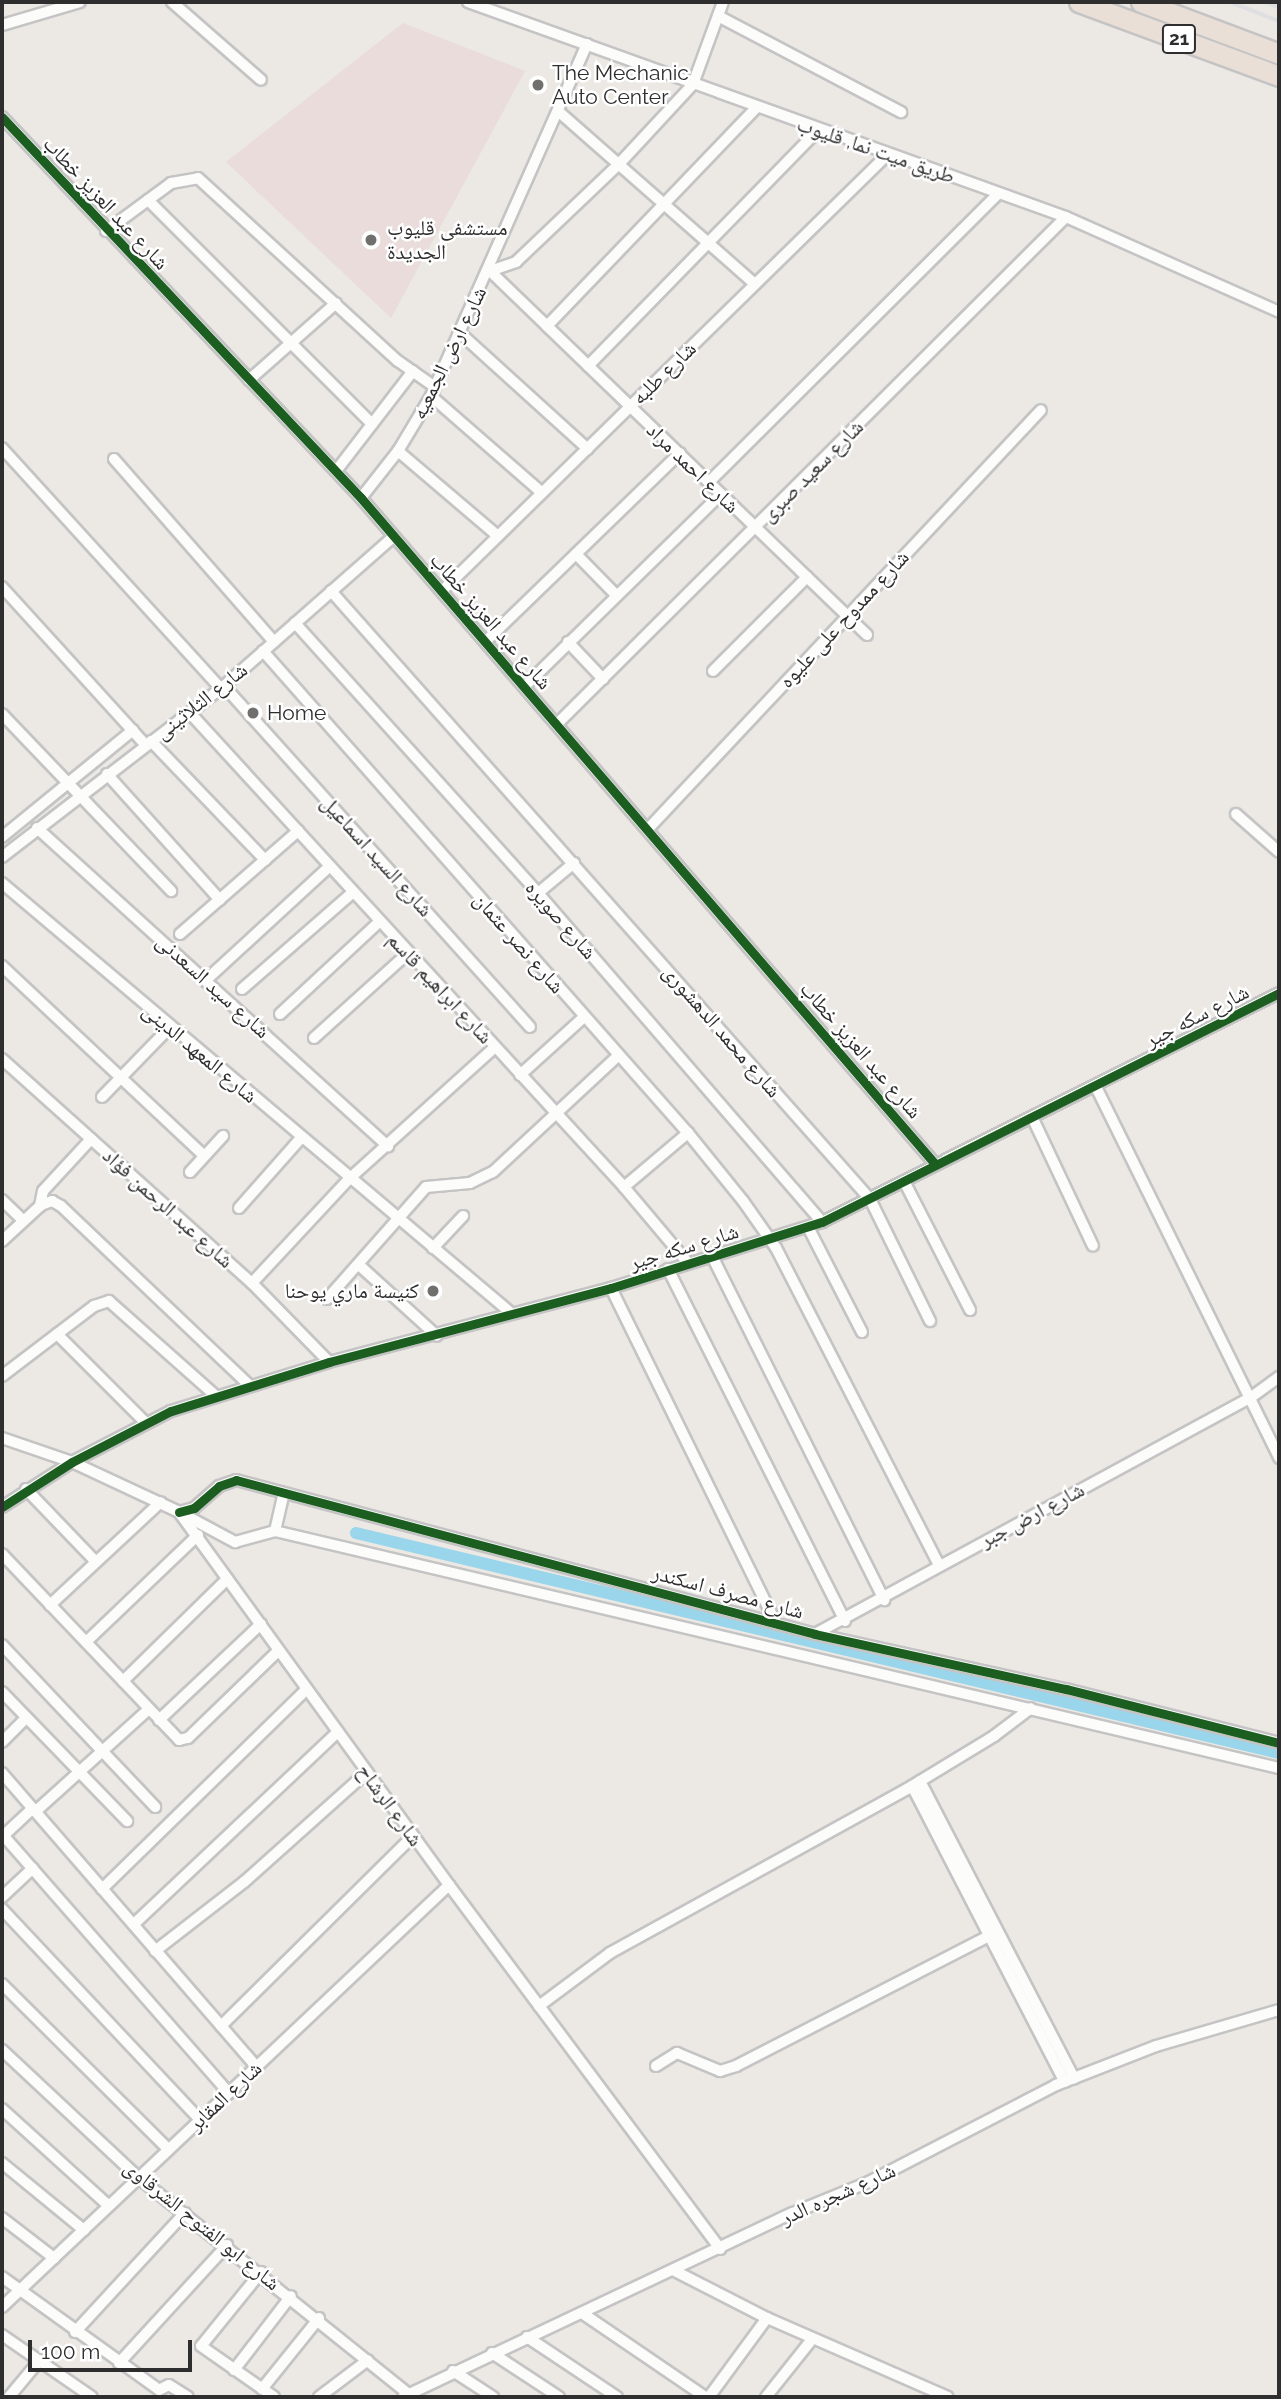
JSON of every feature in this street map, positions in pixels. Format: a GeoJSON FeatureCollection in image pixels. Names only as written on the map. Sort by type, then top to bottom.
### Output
{"type":"FeatureCollection","features":[{"type":"Feature","properties":{"kind":"highway","name":"21"},"geometry":{"type":"LineString","coordinates":[[1079,2],[1279,76]]}},
{"type":"Feature","properties":{"kind":"highway","name":"21"},"geometry":{"type":"LineString","coordinates":[[1141,2],[1279,54]]}},
{"type":"Feature","properties":{"kind":"street"},"geometry":{"type":"LineString","coordinates":[[2,25],[80,2]]}},
{"type":"Feature","properties":{"kind":"street"},"geometry":{"type":"LineString","coordinates":[[172,2],[261,80]]}},
{"type":"Feature","properties":{"kind":"street","name":"طريق ميت نما, قليوب"},"geometry":{"type":"LineString","coordinates":[[468,2],[887,155],[1066,217],[1279,312]]}},
{"type":"Feature","properties":{"kind":"street"},"geometry":{"type":"LineString","coordinates":[[489,271],[516,262],[619,164],[693,84],[723,2]]}},
{"type":"Feature","properties":{"kind":"street"},"geometry":{"type":"LineString","coordinates":[[718,16],[901,111]]}},
{"type":"Feature","properties":{"kind":"street","name":"شارع ارض الجمعيه"},"geometry":{"type":"LineString","coordinates":[[360,498],[398,451],[433,391],[489,271],[587,44]]}},
{"type":"Feature","properties":{"kind":"street"},"geometry":{"type":"LineString","coordinates":[[547,326],[757,107]]}},
{"type":"Feature","properties":{"kind":"street"},"geometry":{"type":"LineString","coordinates":[[558,111],[755,284]]}},
{"type":"Feature","properties":{"kind":"street","name":"شارع عبد العزيز خطاب"},"geometry":{"type":"LineString","coordinates":[[2,117],[106,231],[336,471],[525,686],[935,1164]]}},
{"type":"Feature","properties":{"kind":"street"},"geometry":{"type":"LineString","coordinates":[[588,366],[818,130]]}},
{"type":"Feature","properties":{"kind":"street","name":"شارع طلبه"},"geometry":{"type":"LineString","coordinates":[[442,591],[887,155]]}},
{"type":"Feature","properties":{"kind":"street"},"geometry":{"type":"LineString","coordinates":[[106,231],[148,200],[188,177],[206,183],[413,371],[542,493]]}},
{"type":"Feature","properties":{"kind":"street"},"geometry":{"type":"LineString","coordinates":[[709,482],[999,193]]}},
{"type":"Feature","properties":{"kind":"street"},"geometry":{"type":"LineString","coordinates":[[148,200],[373,424]]}},
{"type":"Feature","properties":{"kind":"street","name":"شارع سعيد صبرى"},"geometry":{"type":"LineString","coordinates":[[557,724],[1066,217]]}},
{"type":"Feature","properties":{"kind":"street","name":"شارع احمد مراد"},"geometry":{"type":"LineString","coordinates":[[489,271],[867,635]]}},
{"type":"Feature","properties":{"kind":"street"},"geometry":{"type":"LineString","coordinates":[[249,380],[336,303]]}},
{"type":"Feature","properties":{"kind":"street"},"geometry":{"type":"LineString","coordinates":[[461,334],[588,449]]}},
{"type":"Feature","properties":{"kind":"street"},"geometry":{"type":"LineString","coordinates":[[336,471],[413,371]]}},
{"type":"Feature","properties":{"kind":"street","name":"شارع ممدوح على عليوه"},"geometry":{"type":"LineString","coordinates":[[648,829],[1041,410]]}},
{"type":"Feature","properties":{"kind":"street","name":"شارع السيد اسماعيل"},"geometry":{"type":"LineString","coordinates":[[2,448],[223,687],[530,1027]]}},
{"type":"Feature","properties":{"kind":"street"},"geometry":{"type":"LineString","coordinates":[[398,451],[498,536]]}},
{"type":"Feature","properties":{"kind":"street"},"geometry":{"type":"LineString","coordinates":[[486,642],[680,453]]}},
{"type":"Feature","properties":{"kind":"street"},"geometry":{"type":"LineString","coordinates":[[114,459],[274,642]]}},
{"type":"Feature","properties":{"kind":"street"},"geometry":{"type":"LineString","coordinates":[[525,686],[721,494]]}},
{"type":"Feature","properties":{"kind":"street","name":"شارع الثلاثينى"},"geometry":{"type":"LineString","coordinates":[[2,857],[77,796],[223,687],[393,537]]}},
{"type":"Feature","properties":{"kind":"street"},"geometry":{"type":"LineString","coordinates":[[576,554],[615,595]]}},
{"type":"Feature","properties":{"kind":"street"},"geometry":{"type":"LineString","coordinates":[[713,671],[807,577]]}},
{"type":"Feature","properties":{"kind":"street"},"geometry":{"type":"LineString","coordinates":[[2,587],[133,730],[265,860]]}},
{"type":"Feature","properties":{"kind":"street","name":"شارع محمد الدهشورى"},"geometry":{"type":"LineString","coordinates":[[331,591],[870,1199],[930,1321]]}},
{"type":"Feature","properties":{"kind":"street","name":"شارع صويره"},"geometry":{"type":"LineString","coordinates":[[295,623],[538,893],[822,1222]]}},
{"type":"Feature","properties":{"kind":"street"},"geometry":{"type":"LineString","coordinates":[[568,642],[603,679]]}},
{"type":"Feature","properties":{"kind":"street","name":"شارع نصر عثمان"},"geometry":{"type":"LineString","coordinates":[[263,651],[688,1133],[769,1239],[939,1565]]}},
{"type":"Feature","properties":{"kind":"street","name":"شارع ابراهيم قاسم"},"geometry":{"type":"LineString","coordinates":[[190,713],[556,1117],[624,1187],[688,1263]]}},
{"type":"Feature","properties":{"kind":"street"},"geometry":{"type":"LineString","coordinates":[[2,714],[170,891]]}},
{"type":"Feature","properties":{"kind":"street","name":"شارع الثلاثينى"},"geometry":{"type":"LineString","coordinates":[[2,836],[133,730]]}},
{"type":"Feature","properties":{"kind":"street"},"geometry":{"type":"LineString","coordinates":[[107,774],[219,900]]}},
{"type":"Feature","properties":{"kind":"street"},"geometry":{"type":"LineString","coordinates":[[1236,814],[1279,852]]}},
{"type":"Feature","properties":{"kind":"street","name":"شارع سيد السعدنى"},"geometry":{"type":"LineString","coordinates":[[37,828],[388,1146]]}},
{"type":"Feature","properties":{"kind":"street"},"geometry":{"type":"LineString","coordinates":[[180,934],[298,831]]}},
{"type":"Feature","properties":{"kind":"street"},"geometry":{"type":"LineString","coordinates":[[538,893],[574,863]]}},
{"type":"Feature","properties":{"kind":"street"},"geometry":{"type":"LineString","coordinates":[[206,980],[330,866]]}},
{"type":"Feature","properties":{"kind":"street","name":"شارع المعهد الدينى"},"geometry":{"type":"LineString","coordinates":[[2,883],[349,1179],[511,1313]]}},
{"type":"Feature","properties":{"kind":"street"},"geometry":{"type":"LineString","coordinates":[[242,989],[353,892]]}},
{"type":"Feature","properties":{"kind":"street"},"geometry":{"type":"LineString","coordinates":[[279,1014],[379,922]]}},
{"type":"Feature","properties":{"kind":"street"},"geometry":{"type":"LineString","coordinates":[[314,1038],[408,953]]}},
{"type":"Feature","properties":{"kind":"street"},"geometry":{"type":"LineString","coordinates":[[2,966],[204,1156]]}},
{"type":"Feature","properties":{"kind":"street","name":"شارع سكه جير"},"geometry":{"type":"LineString","coordinates":[[2,1507],[26,1489],[145,1422],[329,1362],[437,1336],[511,1313],[611,1288],[822,1222],[935,1164],[1033,1119],[1279,993]]}},
{"type":"Feature","properties":{"kind":"street"},"geometry":{"type":"LineString","coordinates":[[520,1075],[584,1017]]}},
{"type":"Feature","properties":{"kind":"street"},"geometry":{"type":"LineString","coordinates":[[102,1097],[170,1027]]}},
{"type":"Feature","properties":{"kind":"street"},"geometry":{"type":"LineString","coordinates":[[252,1283],[349,1179],[495,1047]]}},
{"type":"Feature","properties":{"kind":"street"},"geometry":{"type":"LineString","coordinates":[[327,1299],[400,1221],[426,1186],[481,1180],[556,1117],[618,1056]]}},
{"type":"Feature","properties":{"kind":"street","name":"شارع عبد الرحمن فؤاد"},"geometry":{"type":"LineString","coordinates":[[2,1059],[252,1283],[329,1362]]}},
{"type":"Feature","properties":{"kind":"street"},"geometry":{"type":"LineString","coordinates":[[1096,1087],[1279,1458]]}},
{"type":"Feature","properties":{"kind":"street"},"geometry":{"type":"LineString","coordinates":[[1033,1119],[1093,1246]]}},
{"type":"Feature","properties":{"kind":"street"},"geometry":{"type":"LineString","coordinates":[[624,1187],[688,1133]]}},
{"type":"Feature","properties":{"kind":"street"},"geometry":{"type":"LineString","coordinates":[[190,1172],[223,1136]]}},
{"type":"Feature","properties":{"kind":"street"},"geometry":{"type":"LineString","coordinates":[[239,1208],[301,1138]]}},
{"type":"Feature","properties":{"kind":"street"},"geometry":{"type":"LineString","coordinates":[[41,1205],[44,1191],[91,1139]]}},
{"type":"Feature","properties":{"kind":"street"},"geometry":{"type":"LineString","coordinates":[[904,1181],[970,1310]]}},
{"type":"Feature","properties":{"kind":"street"},"geometry":{"type":"LineString","coordinates":[[2,1200],[24,1221]]}},
{"type":"Feature","properties":{"kind":"street"},"geometry":{"type":"LineString","coordinates":[[2,1241],[41,1205],[52,1201],[61,1206],[250,1386]]}},
{"type":"Feature","properties":{"kind":"street"},"geometry":{"type":"LineString","coordinates":[[433,1248],[463,1216]]}},
{"type":"Feature","properties":{"kind":"street"},"geometry":{"type":"LineString","coordinates":[[808,1227],[862,1332]]}},
{"type":"Feature","properties":{"kind":"street"},"geometry":{"type":"LineString","coordinates":[[712,1256],[884,1600]]}},
{"type":"Feature","properties":{"kind":"street"},"geometry":{"type":"LineString","coordinates":[[359,1265],[437,1336]]}},
{"type":"Feature","properties":{"kind":"street"},"geometry":{"type":"LineString","coordinates":[[668,1269],[845,1620]]}},
{"type":"Feature","properties":{"kind":"street"},"geometry":{"type":"LineString","coordinates":[[611,1288],[776,1624]]}},
{"type":"Feature","properties":{"kind":"street"},"geometry":{"type":"LineString","coordinates":[[2,1376],[94,1306],[108,1301],[217,1397]]}},
{"type":"Feature","properties":{"kind":"street"},"geometry":{"type":"LineString","coordinates":[[57,1334],[145,1422]]}},
{"type":"Feature","properties":{"kind":"street","name":"شارع ارض جبر"},"geometry":{"type":"LineString","coordinates":[[815,1634],[884,1600],[939,1565],[1250,1398],[1279,1377]]}},
{"type":"Feature","properties":{"kind":"street","name":"شارع الرشاح"},"geometry":{"type":"LineString","coordinates":[[2,1438],[72,1462],[161,1502],[179,1513],[198,1535],[278,1651],[449,1885],[720,2249]]}},
{"type":"Feature","properties":{"kind":"street","name":"شارع مصرف اسكندر"},"geometry":{"type":"LineString","coordinates":[[179,1513],[201,1504],[227,1481],[245,1482],[815,1634],[1066,1689],[1279,1743]]}},
{"type":"Feature","properties":{"kind":"street"},"geometry":{"type":"LineString","coordinates":[[26,1489],[96,1562]]}},
{"type":"Feature","properties":{"kind":"street"},"geometry":{"type":"LineString","coordinates":[[275,1531],[283,1494]]}},
{"type":"Feature","properties":{"kind":"street"},"geometry":{"type":"LineString","coordinates":[[50,1605],[161,1502]]}},
{"type":"Feature","properties":{"kind":"street","name":"شارع مصرف اسكندر"},"geometry":{"type":"LineString","coordinates":[[179,1513],[235,1542],[275,1531],[1279,1768]]}},
{"type":"Feature","properties":{"kind":"street"},"geometry":{"type":"LineString","coordinates":[[86,1642],[198,1535]]}},
{"type":"Feature","properties":{"kind":"street"},"geometry":{"type":"LineString","coordinates":[[2,1554],[159,1720],[182,1740],[278,1651]]}},
{"type":"Feature","properties":{"kind":"street"},"geometry":{"type":"LineString","coordinates":[[123,1681],[228,1579]]}},
{"type":"Feature","properties":{"kind":"street"},"geometry":{"type":"LineString","coordinates":[[159,1720],[261,1624]]}},
{"type":"Feature","properties":{"kind":"street"},"geometry":{"type":"LineString","coordinates":[[2,1646],[155,1807]]}},
{"type":"Feature","properties":{"kind":"street"},"geometry":{"type":"LineString","coordinates":[[102,1889],[306,1690]]}},
{"type":"Feature","properties":{"kind":"street"},"geometry":{"type":"LineString","coordinates":[[2,1692],[127,1821]]}},
{"type":"Feature","properties":{"kind":"street"},"geometry":{"type":"LineString","coordinates":[[539,2006],[610,1953],[752,1879],[916,1783],[1031,1708]]}},
{"type":"Feature","properties":{"kind":"street"},"geometry":{"type":"LineString","coordinates":[[149,1709],[3,1836],[229,2093]]}},
{"type":"Feature","properties":{"kind":"street"},"geometry":{"type":"LineString","coordinates":[[2,1742],[26,1717]]}},
{"type":"Feature","properties":{"kind":"street"},"geometry":{"type":"LineString","coordinates":[[134,1924],[338,1732]]}},
{"type":"Feature","properties":{"kind":"street"},"geometry":{"type":"LineString","coordinates":[[155,1951],[244,1882],[367,1772]]}},
{"type":"Feature","properties":{"kind":"street"},"geometry":{"type":"LineString","coordinates":[[2,1773],[257,2067]]}},
{"type":"Feature","properties":{"kind":"street"},"geometry":{"type":"LineString","coordinates":[[916,1783],[1069,2080]]}},
{"type":"Feature","properties":{"kind":"street"},"geometry":{"type":"LineString","coordinates":[[221,2026],[413,1836]]}},
{"type":"Feature","properties":{"kind":"street"},"geometry":{"type":"LineString","coordinates":[[2,1898],[33,1868]]}},
{"type":"Feature","properties":{"kind":"street","name":"شارع المقابر"},"geometry":{"type":"LineString","coordinates":[[2,2307],[449,1885]]}},
{"type":"Feature","properties":{"kind":"street"},"geometry":{"type":"LineString","coordinates":[[2,1909],[200,2120]]}},
{"type":"Feature","properties":{"kind":"street"},"geometry":{"type":"LineString","coordinates":[[656,2066],[677,2053],[720,2071],[736,2066],[994,1934]]}},
{"type":"Feature","properties":{"kind":"street"},"geometry":{"type":"LineString","coordinates":[[2,1984],[169,2150]]}},
{"type":"Feature","properties":{"kind":"street","name":"شارع شجره الدر"},"geometry":{"type":"LineString","coordinates":[[408,2396],[453,2371],[869,2182],[1069,2080],[1156,2046],[1279,2010]]}},
{"type":"Feature","properties":{"kind":"street","name":"شارع ابو الفتوح الشرقاوى"},"geometry":{"type":"LineString","coordinates":[[2,2050],[139,2178],[291,2296],[408,2396]]}},
{"type":"Feature","properties":{"kind":"street"},"geometry":{"type":"LineString","coordinates":[[2,2109],[109,2206]]}},
{"type":"Feature","properties":{"kind":"street"},"geometry":{"type":"LineString","coordinates":[[2,2163],[84,2230]]}},
{"type":"Feature","properties":{"kind":"street"},"geometry":{"type":"LineString","coordinates":[[75,2332],[185,2213]]}},
{"type":"Feature","properties":{"kind":"street"},"geometry":{"type":"LineString","coordinates":[[2,2218],[54,2258]]}},
{"type":"Feature","properties":{"kind":"street"},"geometry":{"type":"LineString","coordinates":[[119,2363],[227,2245]]}},
{"type":"Feature","properties":{"kind":"street"},"geometry":{"type":"LineString","coordinates":[[675,2271],[767,2318],[948,2397]]}},
{"type":"Feature","properties":{"kind":"street"},"geometry":{"type":"LineString","coordinates":[[261,2272],[201,2346],[274,2397]]}},
{"type":"Feature","properties":{"kind":"street"},"geometry":{"type":"LineString","coordinates":[[2,2277],[157,2393],[169,2385],[188,2397]]}},
{"type":"Feature","properties":{"kind":"street"},"geometry":{"type":"LineString","coordinates":[[234,2370],[291,2296]]}},
{"type":"Feature","properties":{"kind":"street"},"geometry":{"type":"LineString","coordinates":[[582,2313],[707,2397],[767,2318]]}},
{"type":"Feature","properties":{"kind":"street"},"geometry":{"type":"LineString","coordinates":[[262,2389],[318,2318]]}},
{"type":"Feature","properties":{"kind":"street"},"geometry":{"type":"LineString","coordinates":[[2,2335],[92,2397]]}},
{"type":"Feature","properties":{"kind":"street"},"geometry":{"type":"LineString","coordinates":[[527,2337],[617,2397]]}},
{"type":"Feature","properties":{"kind":"street"},"geometry":{"type":"LineString","coordinates":[[766,2397],[813,2338]]}},
{"type":"Feature","properties":{"kind":"street"},"geometry":{"type":"LineString","coordinates":[[492,2353],[559,2397]]}},
{"type":"Feature","properties":{"kind":"street"},"geometry":{"type":"LineString","coordinates":[[319,2397],[369,2360]]}},
{"type":"Feature","properties":{"kind":"street"},"geometry":{"type":"LineString","coordinates":[[9,2397],[39,2361]]}},
{"type":"Feature","properties":{"kind":"street"},"geometry":{"type":"LineString","coordinates":[[453,2371],[493,2397]]}},
{"type":"Feature","properties":{"kind":"street"},"geometry":{"type":"LineString","coordinates":[[69,2397],[76,2387]]}},
{"type":"Feature","properties":{"kind":"shaded area","name":"مستشفى قليوب الجديدة"},"geometry":{"type":"Polygon","coordinates":[[[403,23],[525,71],[391,318],[226,162],[403,23]]]}},
{"type":"Feature","properties":{"kind":"waterway"},"geometry":{"type":"LineString","coordinates":[[356,1533],[1279,1753]]}},
{"type":"Feature","properties":{"kind":"railway"},"geometry":{"type":"LineString","coordinates":[[1230,2],[1279,21]]}},
{"type":"Feature","properties":{"kind":"railway"},"geometry":{"type":"LineString","coordinates":[[1265,2],[1279,7]]}},
{"type":"Feature","properties":{"kind":"cycle path"},"geometry":{"type":"LineString","coordinates":[[2,117],[361,498],[935,1164]]}},
{"type":"Feature","properties":{"kind":"cycle path"},"geometry":{"type":"LineString","coordinates":[[2,1507],[72,1462],[171,1411],[329,1362],[611,1288],[822,1222],[1279,993]]}},
{"type":"Feature","properties":{"kind":"cycle path"},"geometry":{"type":"LineString","coordinates":[[179,1512],[194,1508],[219,1486],[236,1480],[815,1634],[1066,1689],[1279,1743]]}},
{"type":"Feature","properties":{"kind":"place","name":"The Mechanic Auto Center"},"geometry":{"type":"Point","coordinates":[538,85]}},
{"type":"Feature","properties":{"kind":"place","name":"مستشفى قليوب الجديدة"},"geometry":{"type":"Point","coordinates":[371,240]}},
{"type":"Feature","properties":{"kind":"place","name":"Home"},"geometry":{"type":"Point","coordinates":[253,713]}},
{"type":"Feature","properties":{"kind":"place","name":"كنيسة ماري يوحنا"},"geometry":{"type":"Point","coordinates":[433,1291]}}]}
